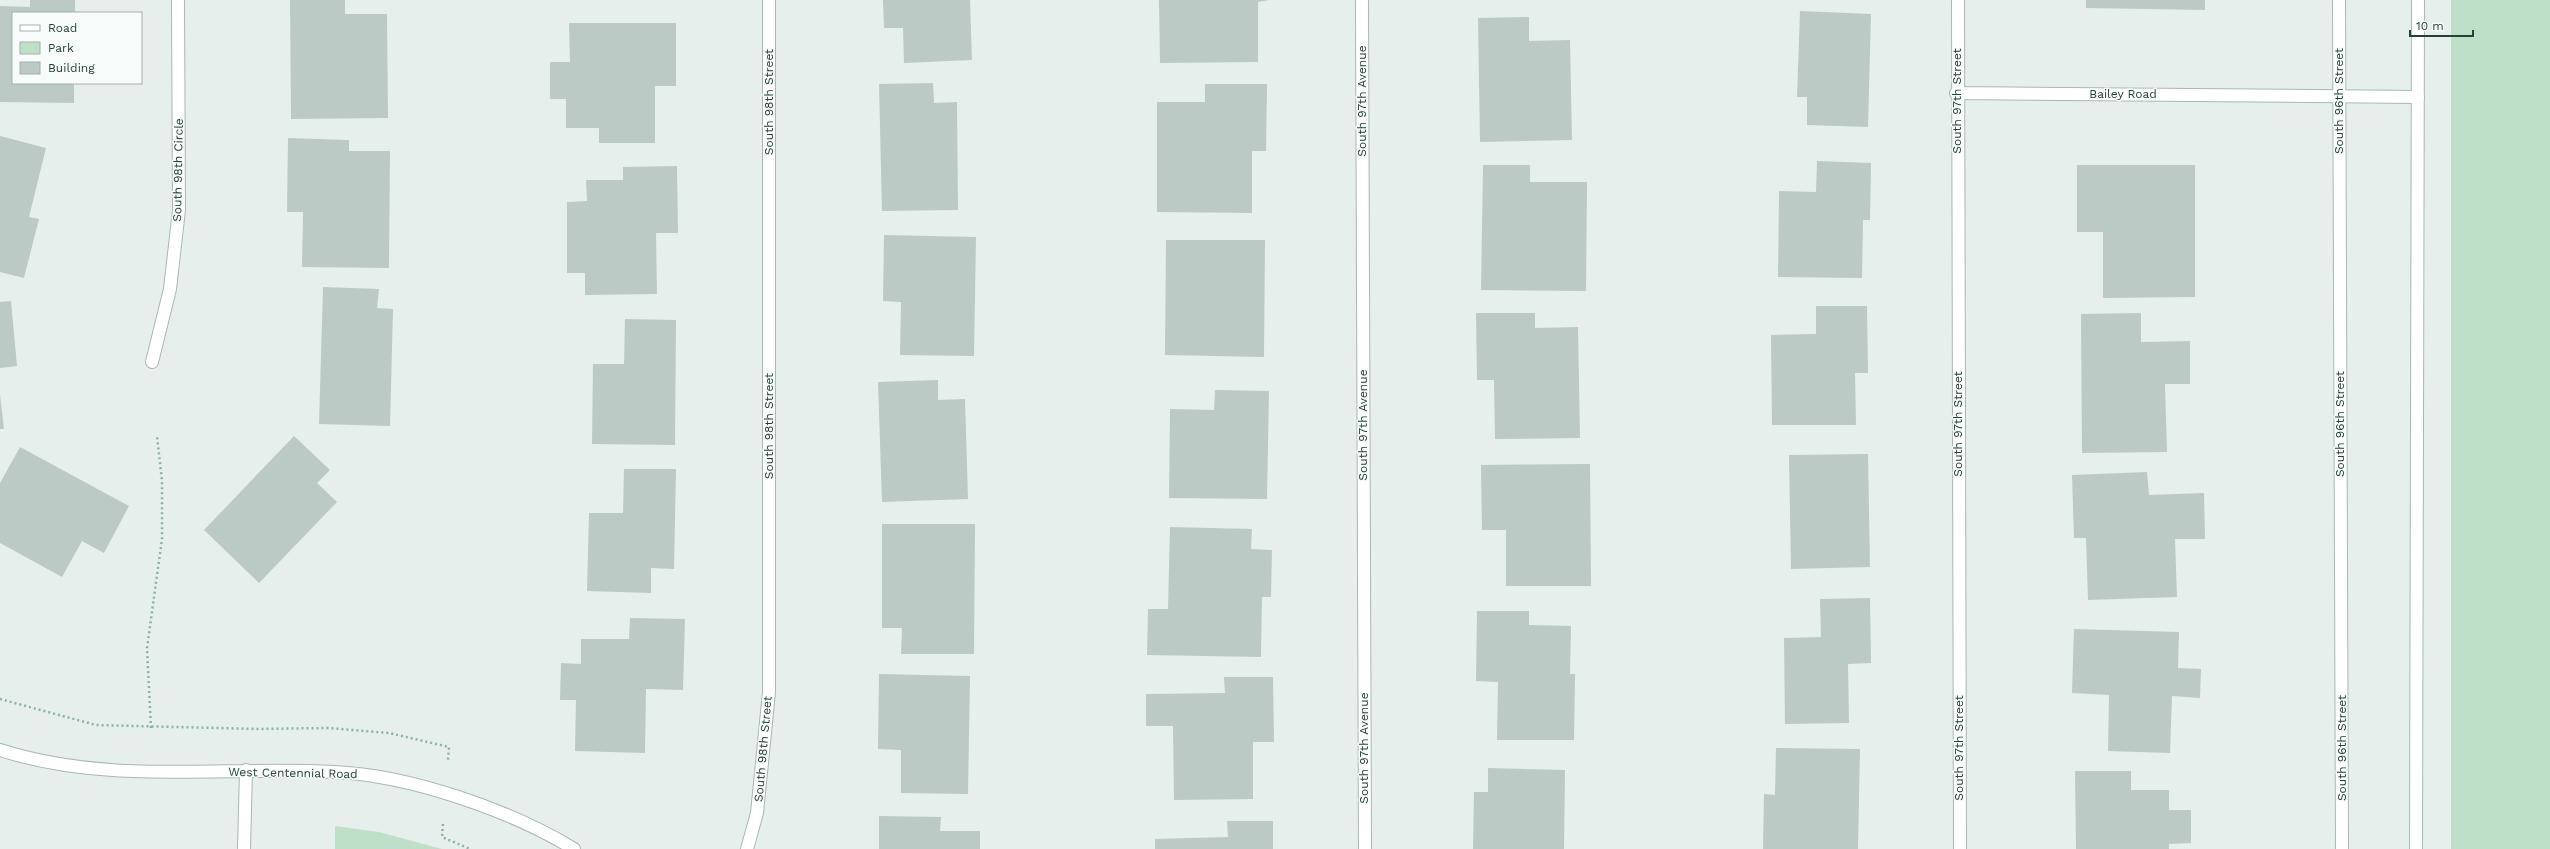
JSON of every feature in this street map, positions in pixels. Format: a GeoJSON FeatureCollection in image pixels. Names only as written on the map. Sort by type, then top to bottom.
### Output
{"type":"FeatureCollection","features":[{"type":"Feature","properties":{"kind":"street","name":"South 98th Circle"},"geometry":{"type":"LineString","coordinates":[[152,362],[170,289],[179,210],[178,0]]}},
{"type":"Feature","properties":{"kind":"street","name":"South 98th Street"},"geometry":{"type":"LineString","coordinates":[[747,849],[757,813],[769,692],[769,0]]}},
{"type":"Feature","properties":{"kind":"street","name":"South 97th Avenue"},"geometry":{"type":"LineString","coordinates":[[1362,0],[1365,849]]}},
{"type":"Feature","properties":{"kind":"street","name":"South 97th Street"},"geometry":{"type":"LineString","coordinates":[[1958,0],[1956,93],[1960,849]]}},
{"type":"Feature","properties":{"kind":"street","name":"South 96th Street"},"geometry":{"type":"LineString","coordinates":[[2339,0],[2342,849]]}},
{"type":"Feature","properties":{"kind":"street"},"geometry":{"type":"LineString","coordinates":[[2416,849],[2418,0]]}},
{"type":"Feature","properties":{"kind":"street","name":"Bailey Road"},"geometry":{"type":"LineString","coordinates":[[1956,93],[2418,97]]}},
{"type":"Feature","properties":{"kind":"street","name":"West Centennial Road"},"geometry":{"type":"LineString","coordinates":[[0,750],[51,763],[117,772],[246,770],[334,772],[397,781],[485,808],[539,830],[574,849]]}},
{"type":"Feature","properties":{"kind":"street"},"geometry":{"type":"LineString","coordinates":[[244,849],[246,770]]}},
{"type":"Feature","properties":{"kind":"path"},"geometry":{"type":"LineString","coordinates":[[150,728],[147,648],[162,539],[162,480],[157,436]]}},
{"type":"Feature","properties":{"kind":"path"},"geometry":{"type":"LineString","coordinates":[[0,699],[96,725],[150,728],[328,728],[389,733],[449,747],[448,760]]}},
{"type":"Feature","properties":{"kind":"path"},"geometry":{"type":"LineString","coordinates":[[443,824],[442,837],[470,849]]}},
{"type":"Feature","properties":{"kind":"green space"},"geometry":{"type":"Polygon","coordinates":[[[2451,0],[2550,0],[2550,849],[2451,849],[2451,0]]]}},
{"type":"Feature","properties":{"kind":"green space"},"geometry":{"type":"Polygon","coordinates":[[[335,826],[379,832],[442,849],[335,849],[335,826]]]}},
{"type":"Feature","properties":{"kind":"building"},"geometry":{"type":"Polygon","coordinates":[[[30,0],[75,0],[75,12],[12,12],[12,84],[74,84],[74,103],[0,102],[0,6],[30,7],[30,0]]]}},
{"type":"Feature","properties":{"kind":"building"},"geometry":{"type":"Polygon","coordinates":[[[290,0],[345,0],[345,14],[387,14],[388,118],[291,119],[290,0]]]}},
{"type":"Feature","properties":{"kind":"building"},"geometry":{"type":"Polygon","coordinates":[[[883,0],[970,0],[972,60],[904,63],[903,28],[884,28],[883,0]]]}},
{"type":"Feature","properties":{"kind":"building"},"geometry":{"type":"Polygon","coordinates":[[[1159,0],[1269,0],[1258,2],[1258,62],[1160,63],[1159,0]]]}},
{"type":"Feature","properties":{"kind":"building"},"geometry":{"type":"Polygon","coordinates":[[[2086,0],[2205,0],[2205,10],[2086,8],[2086,0]]]}},
{"type":"Feature","properties":{"kind":"building"},"geometry":{"type":"Polygon","coordinates":[[[1800,11],[1871,14],[1868,127],[1807,125],[1807,97],[1797,97],[1800,11]]]}},
{"type":"Feature","properties":{"kind":"building"},"geometry":{"type":"Polygon","coordinates":[[[1529,17],[1529,41],[1570,40],[1572,140],[1480,142],[1478,18],[1529,17]]]}},
{"type":"Feature","properties":{"kind":"building"},"geometry":{"type":"Polygon","coordinates":[[[569,23],[676,23],[676,86],[655,86],[655,143],[599,143],[599,128],[566,128],[566,99],[550,99],[550,62],[570,62],[569,23]]]}},
{"type":"Feature","properties":{"kind":"building"},"geometry":{"type":"Polygon","coordinates":[[[933,83],[934,103],[957,102],[958,210],[882,211],[879,84],[933,83]]]}},
{"type":"Feature","properties":{"kind":"building"},"geometry":{"type":"Polygon","coordinates":[[[1205,84],[1267,84],[1266,151],[1252,151],[1252,213],[1157,212],[1157,102],[1205,102],[1205,84]]]}},
{"type":"Feature","properties":{"kind":"building"},"geometry":{"type":"Polygon","coordinates":[[[0,136],[46,148],[29,217],[39,219],[24,278],[0,272],[0,136]]]}},
{"type":"Feature","properties":{"kind":"building"},"geometry":{"type":"Polygon","coordinates":[[[288,138],[349,140],[349,151],[390,151],[389,268],[302,267],[303,212],[287,212],[288,138]]]}},
{"type":"Feature","properties":{"kind":"building"},"geometry":{"type":"Polygon","coordinates":[[[1817,161],[1871,163],[1870,220],[1863,220],[1862,278],[1778,277],[1779,191],[1816,192],[1817,161]]]}},
{"type":"Feature","properties":{"kind":"building"},"geometry":{"type":"Polygon","coordinates":[[[1483,165],[1530,165],[1530,182],[1587,182],[1586,291],[1481,290],[1483,165]]]}},
{"type":"Feature","properties":{"kind":"building"},"geometry":{"type":"Polygon","coordinates":[[[2077,165],[2195,165],[2195,297],[2103,298],[2103,232],[2077,232],[2077,165]]]}},
{"type":"Feature","properties":{"kind":"building"},"geometry":{"type":"Polygon","coordinates":[[[677,166],[678,233],[656,233],[657,294],[585,295],[585,273],[567,273],[567,202],[587,201],[586,180],[623,180],[623,167],[677,166]]]}},
{"type":"Feature","properties":{"kind":"building"},"geometry":{"type":"Polygon","coordinates":[[[884,235],[976,237],[974,356],[900,355],[901,302],[883,301],[884,235]]]}},
{"type":"Feature","properties":{"kind":"building"},"geometry":{"type":"Polygon","coordinates":[[[1166,240],[1265,240],[1264,357],[1165,355],[1166,240]]]}},
{"type":"Feature","properties":{"kind":"building"},"geometry":{"type":"Polygon","coordinates":[[[323,287],[379,289],[377,308],[393,309],[390,426],[319,424],[323,287]]]}},
{"type":"Feature","properties":{"kind":"building"},"geometry":{"type":"Polygon","coordinates":[[[11,301],[17,366],[0,368],[0,302],[11,301]]]}},
{"type":"Feature","properties":{"kind":"building"},"geometry":{"type":"Polygon","coordinates":[[[1816,306],[1867,306],[1868,373],[1855,373],[1856,425],[1772,425],[1771,335],[1816,334],[1816,306]]]}},
{"type":"Feature","properties":{"kind":"building"},"geometry":{"type":"Polygon","coordinates":[[[1476,313],[1535,313],[1535,328],[1578,327],[1580,438],[1495,439],[1494,380],[1477,380],[1476,313]]]}},
{"type":"Feature","properties":{"kind":"building"},"geometry":{"type":"Polygon","coordinates":[[[2141,313],[2141,342],[2190,341],[2190,384],[2165,384],[2167,452],[2082,453],[2081,314],[2141,313]]]}},
{"type":"Feature","properties":{"kind":"building"},"geometry":{"type":"Polygon","coordinates":[[[625,319],[676,320],[675,445],[592,444],[593,364],[624,364],[625,319]]]}},
{"type":"Feature","properties":{"kind":"building"},"geometry":{"type":"Polygon","coordinates":[[[938,380],[938,400],[965,399],[968,499],[882,502],[878,382],[938,380]]]}},
{"type":"Feature","properties":{"kind":"building"},"geometry":{"type":"Polygon","coordinates":[[[1215,390],[1269,391],[1267,499],[1169,498],[1170,409],[1214,410],[1215,390]]]}},
{"type":"Feature","properties":{"kind":"building"},"geometry":{"type":"Polygon","coordinates":[[[0,395],[4,429],[0,429],[0,395]]]}},
{"type":"Feature","properties":{"kind":"building"},"geometry":{"type":"Polygon","coordinates":[[[294,436],[330,470],[317,483],[337,502],[259,583],[204,530],[294,436]]]}},
{"type":"Feature","properties":{"kind":"building"},"geometry":{"type":"Polygon","coordinates":[[[20,447],[129,506],[104,553],[82,541],[62,577],[0,543],[0,483],[20,447]]]}},
{"type":"Feature","properties":{"kind":"building"},"geometry":{"type":"Polygon","coordinates":[[[1868,454],[1870,567],[1791,569],[1789,455],[1868,454]]]}},
{"type":"Feature","properties":{"kind":"building"},"geometry":{"type":"Polygon","coordinates":[[[1590,464],[1591,586],[1506,586],[1506,530],[1482,530],[1481,465],[1590,464]]]}},
{"type":"Feature","properties":{"kind":"building"},"geometry":{"type":"Polygon","coordinates":[[[624,469],[676,469],[674,569],[651,568],[651,593],[587,591],[589,513],[623,513],[624,469]]]}},
{"type":"Feature","properties":{"kind":"building"},"geometry":{"type":"Polygon","coordinates":[[[2147,472],[2149,495],[2204,493],[2205,539],[2175,539],[2177,597],[2088,600],[2086,538],[2074,538],[2072,475],[2147,472]]]}},
{"type":"Feature","properties":{"kind":"building"},"geometry":{"type":"Polygon","coordinates":[[[882,524],[975,524],[974,654],[901,654],[902,628],[882,628],[882,524]]]}},
{"type":"Feature","properties":{"kind":"building"},"geometry":{"type":"Polygon","coordinates":[[[1170,527],[1252,529],[1251,549],[1272,550],[1271,597],[1262,597],[1261,657],[1147,655],[1148,609],[1168,609],[1170,527]]]}},
{"type":"Feature","properties":{"kind":"building"},"geometry":{"type":"Polygon","coordinates":[[[1870,598],[1871,663],[1848,664],[1849,723],[1785,724],[1784,638],[1821,637],[1820,599],[1870,598]]]}},
{"type":"Feature","properties":{"kind":"building"},"geometry":{"type":"Polygon","coordinates":[[[1477,611],[1529,611],[1529,625],[1571,626],[1570,674],[1575,674],[1574,740],[1497,740],[1498,682],[1476,681],[1477,611]]]}},
{"type":"Feature","properties":{"kind":"building"},"geometry":{"type":"Polygon","coordinates":[[[630,618],[685,619],[683,690],[646,689],[645,753],[575,751],[576,700],[560,700],[561,663],[581,664],[581,639],[629,639],[630,618]]]}},
{"type":"Feature","properties":{"kind":"building"},"geometry":{"type":"Polygon","coordinates":[[[2074,629],[2179,632],[2178,668],[2201,669],[2200,698],[2172,696],[2170,753],[2108,751],[2109,695],[2072,693],[2074,629]]]}},
{"type":"Feature","properties":{"kind":"building"},"geometry":{"type":"Polygon","coordinates":[[[879,674],[970,676],[968,794],[901,793],[901,750],[878,749],[879,674]]]}},
{"type":"Feature","properties":{"kind":"building"},"geometry":{"type":"Polygon","coordinates":[[[1224,677],[1273,677],[1274,742],[1253,742],[1253,799],[1174,800],[1173,726],[1146,726],[1146,694],[1225,693],[1224,677]]]}},
{"type":"Feature","properties":{"kind":"building"},"geometry":{"type":"Polygon","coordinates":[[[1776,748],[1860,749],[1858,849],[1763,849],[1764,794],[1775,795],[1776,748]]]}},
{"type":"Feature","properties":{"kind":"building"},"geometry":{"type":"Polygon","coordinates":[[[1488,768],[1565,770],[1564,849],[1473,849],[1474,792],[1488,792],[1488,768]]]}},
{"type":"Feature","properties":{"kind":"building"},"geometry":{"type":"Polygon","coordinates":[[[2075,771],[2131,771],[2131,790],[2169,790],[2169,810],[2191,810],[2191,843],[2169,844],[2169,849],[2076,849],[2075,771]]]}},
{"type":"Feature","properties":{"kind":"building"},"geometry":{"type":"Polygon","coordinates":[[[879,816],[941,817],[940,831],[980,831],[980,849],[879,849],[879,816]]]}},
{"type":"Feature","properties":{"kind":"building"},"geometry":{"type":"Polygon","coordinates":[[[1227,821],[1273,821],[1273,849],[1155,849],[1155,839],[1228,837],[1227,821]]]}}]}
